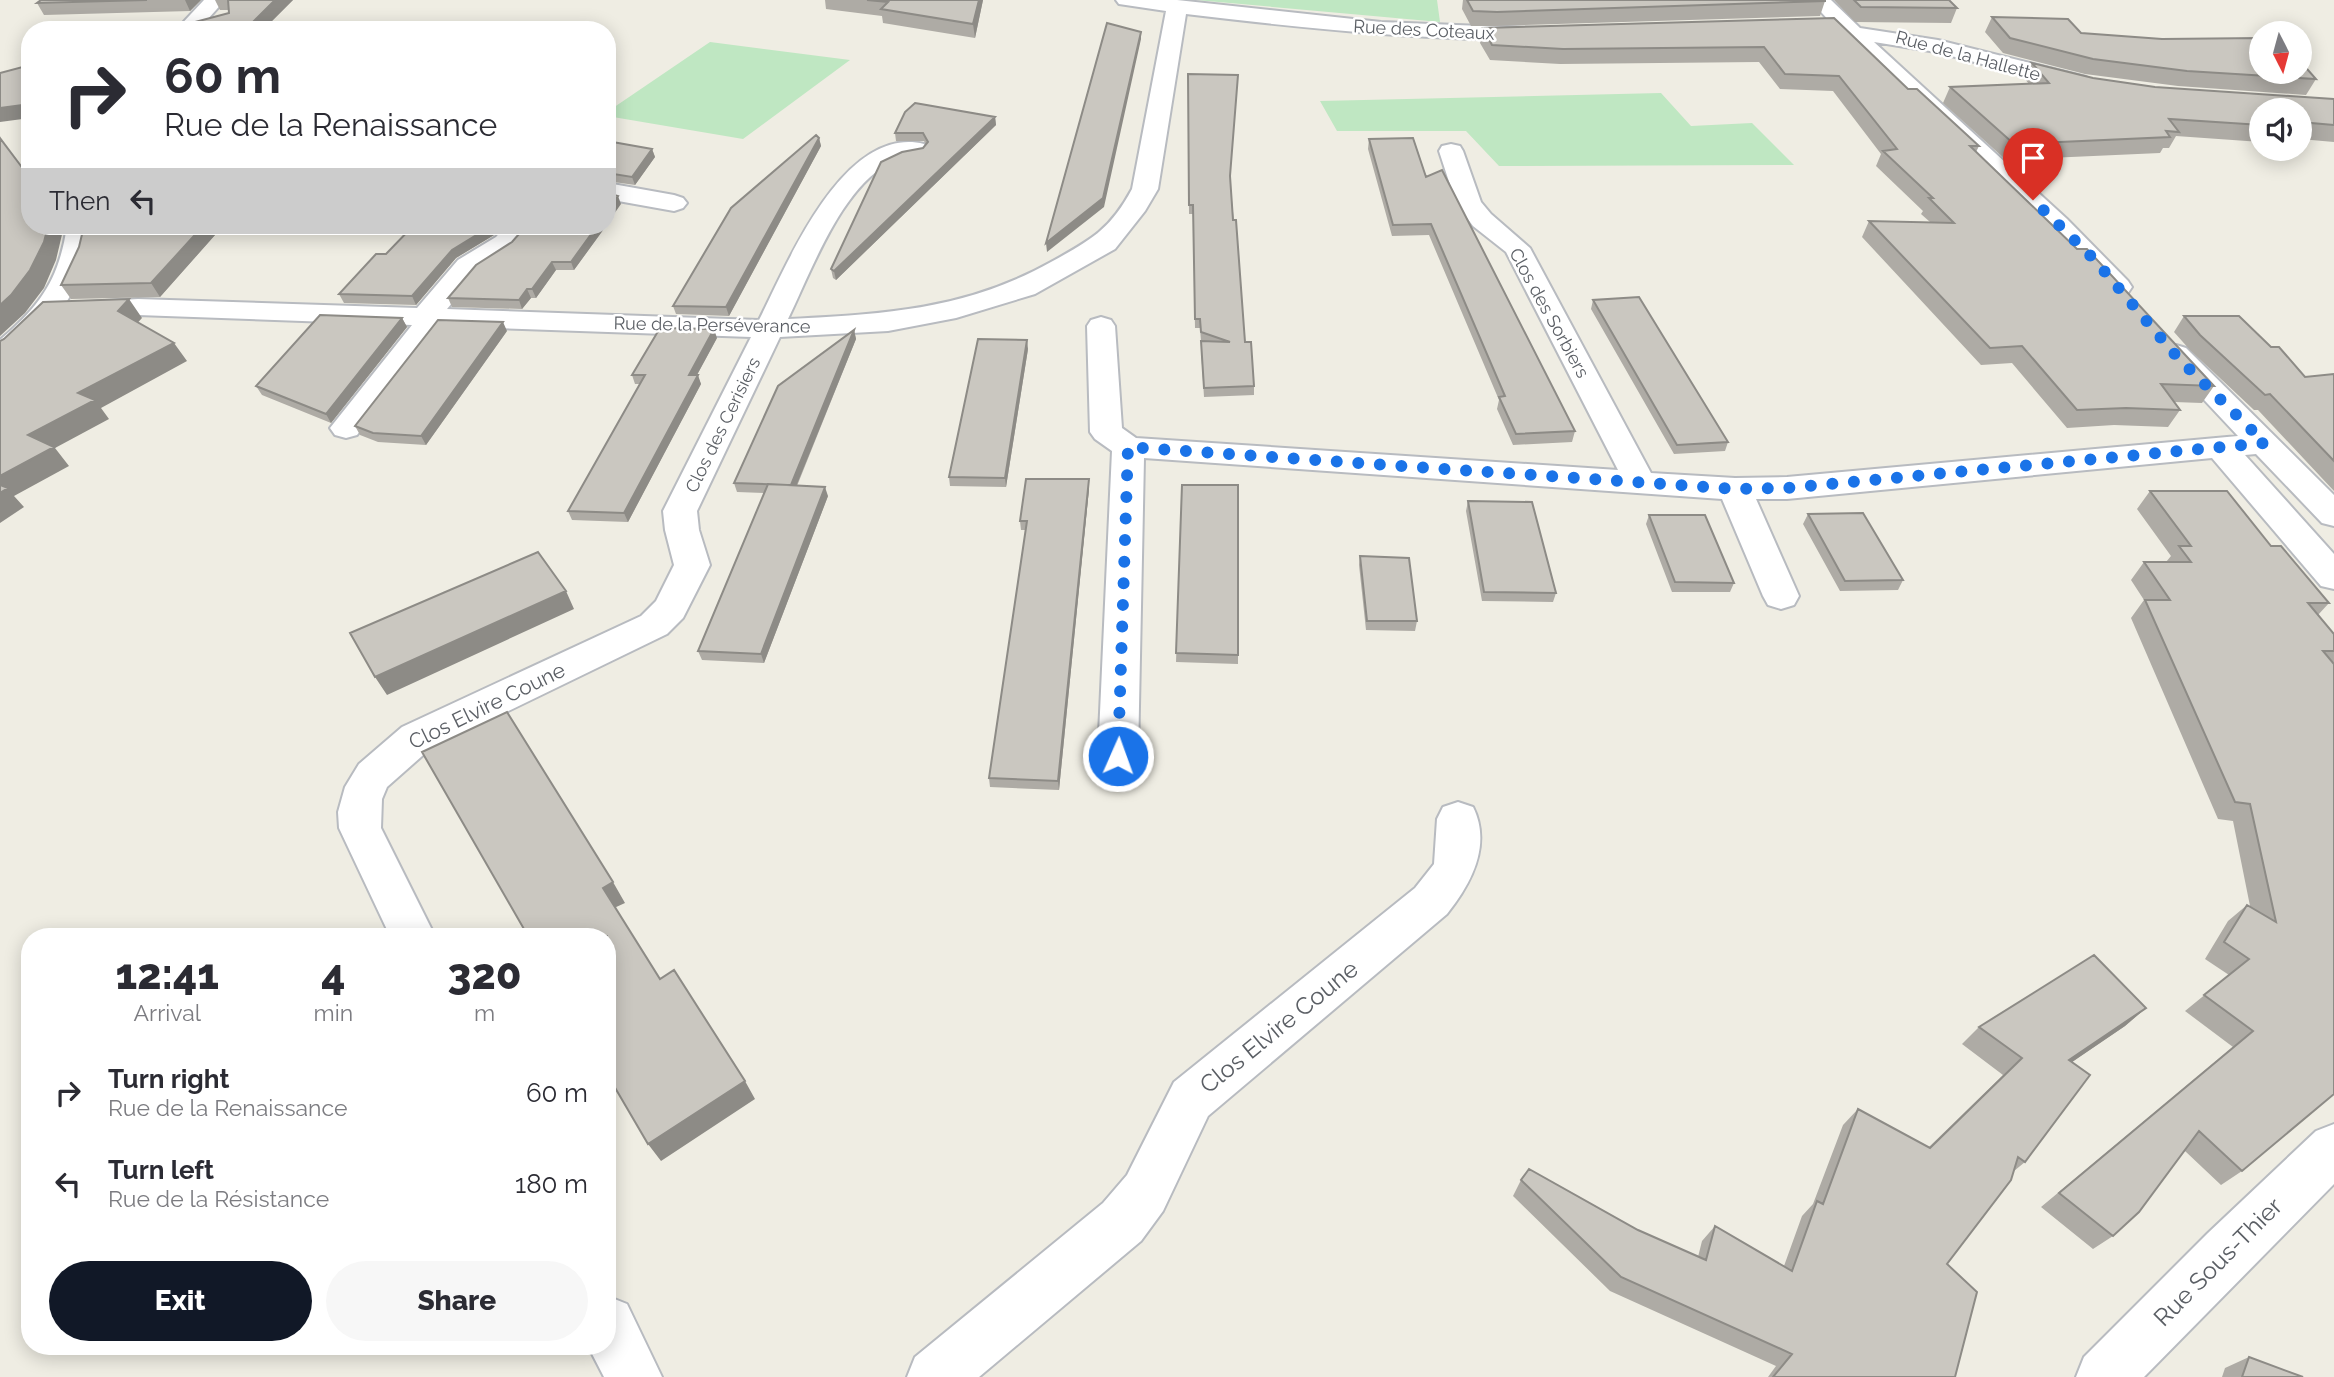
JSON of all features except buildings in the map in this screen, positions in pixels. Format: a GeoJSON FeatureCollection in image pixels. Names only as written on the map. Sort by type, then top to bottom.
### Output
{"type":"FeatureCollection","features":[{"type":"Feature","properties":{"kind":"street"},"geometry":{"type":"LineString","coordinates":[[195,21],[215,0]]}},
{"type":"Feature","properties":{"kind":"street","name":"Rue des Coteaux"},"geometry":{"type":"LineString","coordinates":[[1126,0],[1413,32],[1558,33]]}},
{"type":"Feature","properties":{"kind":"street"},"geometry":{"type":"LineString","coordinates":[[1820,0],[1847,29],[2094,259],[2136,309]]}},
{"type":"Feature","properties":{"kind":"street","name":"Rue de la Perséverance"},"geometry":{"type":"LineString","coordinates":[[51,309],[138,307],[770,329],[887,322],[946,312],[1025,288],[1106,243],[1136,206],[1145,189],[1177,6]]}},
{"type":"Feature","properties":{"kind":"street","name":"Rue de la Hallette"},"geometry":{"type":"LineString","coordinates":[[1816,25],[1936,45],[2039,75],[2102,87]]}},
{"type":"Feature","properties":{"kind":"street","name":"Clos des Cerisiers"},"geometry":{"type":"LineString","coordinates":[[654,625],[670,609],[692,565],[682,530],[680,511],[831,204],[879,160],[894,152],[915,149]]}},
{"type":"Feature","properties":{"kind":"street","name":"Clos des Sorbiers"},"geometry":{"type":"LineString","coordinates":[[1451,150],[1469,203],[1482,220],[1517,248],[1641,484]]}},
{"type":"Feature","properties":{"kind":"street"},"geometry":{"type":"LineString","coordinates":[[616,193],[674,203]]}},
{"type":"Feature","properties":{"kind":"street"},"geometry":{"type":"LineString","coordinates":[[0,355],[51,309],[73,265],[78,235]]}},
{"type":"Feature","properties":{"kind":"street"},"geometry":{"type":"LineString","coordinates":[[346,428],[468,266],[505,243],[512,235]]}},
{"type":"Feature","properties":{"kind":"street"},"geometry":{"type":"LineString","coordinates":[[1101,326],[1106,432],[1128,447],[1735,489],[1787,488],[2265,443]]}},
{"type":"Feature","properties":{"kind":"street"},"geometry":{"type":"LineString","coordinates":[[2162,338],[2334,515]]}},
{"type":"Feature","properties":{"kind":"street"},"geometry":{"type":"LineString","coordinates":[[1118,756],[1128,447]]}},
{"type":"Feature","properties":{"kind":"street"},"geometry":{"type":"LineString","coordinates":[[2221,447],[2334,577]]}},
{"type":"Feature","properties":{"kind":"street"},"geometry":{"type":"LineString","coordinates":[[1735,489],[1781,596]]}},
{"type":"Feature","properties":{"kind":"street","name":"Clos Elvire Coune"},"geometry":{"type":"LineString","coordinates":[[408,928],[360,828],[357,810],[366,786],[384,761],[416,738],[654,625]]}},
{"type":"Feature","properties":{"kind":"street","name":"Clos Elvire Coune"},"geometry":{"type":"LineString","coordinates":[[935,1377],[1122,1222],[1144,1193],[1191,1099],[1431,901],[1454,874],[1459,847],[1458,819]]}},
{"type":"Feature","properties":{"kind":"street","name":"Rue Sous-Thier"},"geometry":{"type":"LineString","coordinates":[[2104,1377],[2227,1252],[2334,1149]]}},
{"type":"Feature","properties":{"kind":"street"},"geometry":{"type":"LineString","coordinates":[[616,1342],[634,1377]]}},
{"type":"Feature","properties":{"kind":"green space"},"geometry":{"type":"Polygon","coordinates":[[[1196,0],[1437,0],[1440,22],[1196,0]]]}},
{"type":"Feature","properties":{"kind":"green space"},"geometry":{"type":"Polygon","coordinates":[[[710,42],[850,60],[743,139],[616,118],[616,106],[710,42]]]}},
{"type":"Feature","properties":{"kind":"green space"},"geometry":{"type":"Polygon","coordinates":[[[1661,93],[1691,126],[1752,123],[1794,165],[1499,166],[1466,131],[1337,131],[1320,101],[1661,93]]]}},
{"type":"Feature","properties":{"kind":"route"},"geometry":{"type":"LineString","coordinates":[[1118,756],[1128,447],[1690,488],[1735,489],[1787,488],[2265,443],[2178,358],[2094,259],[2033,200]]}}]}
